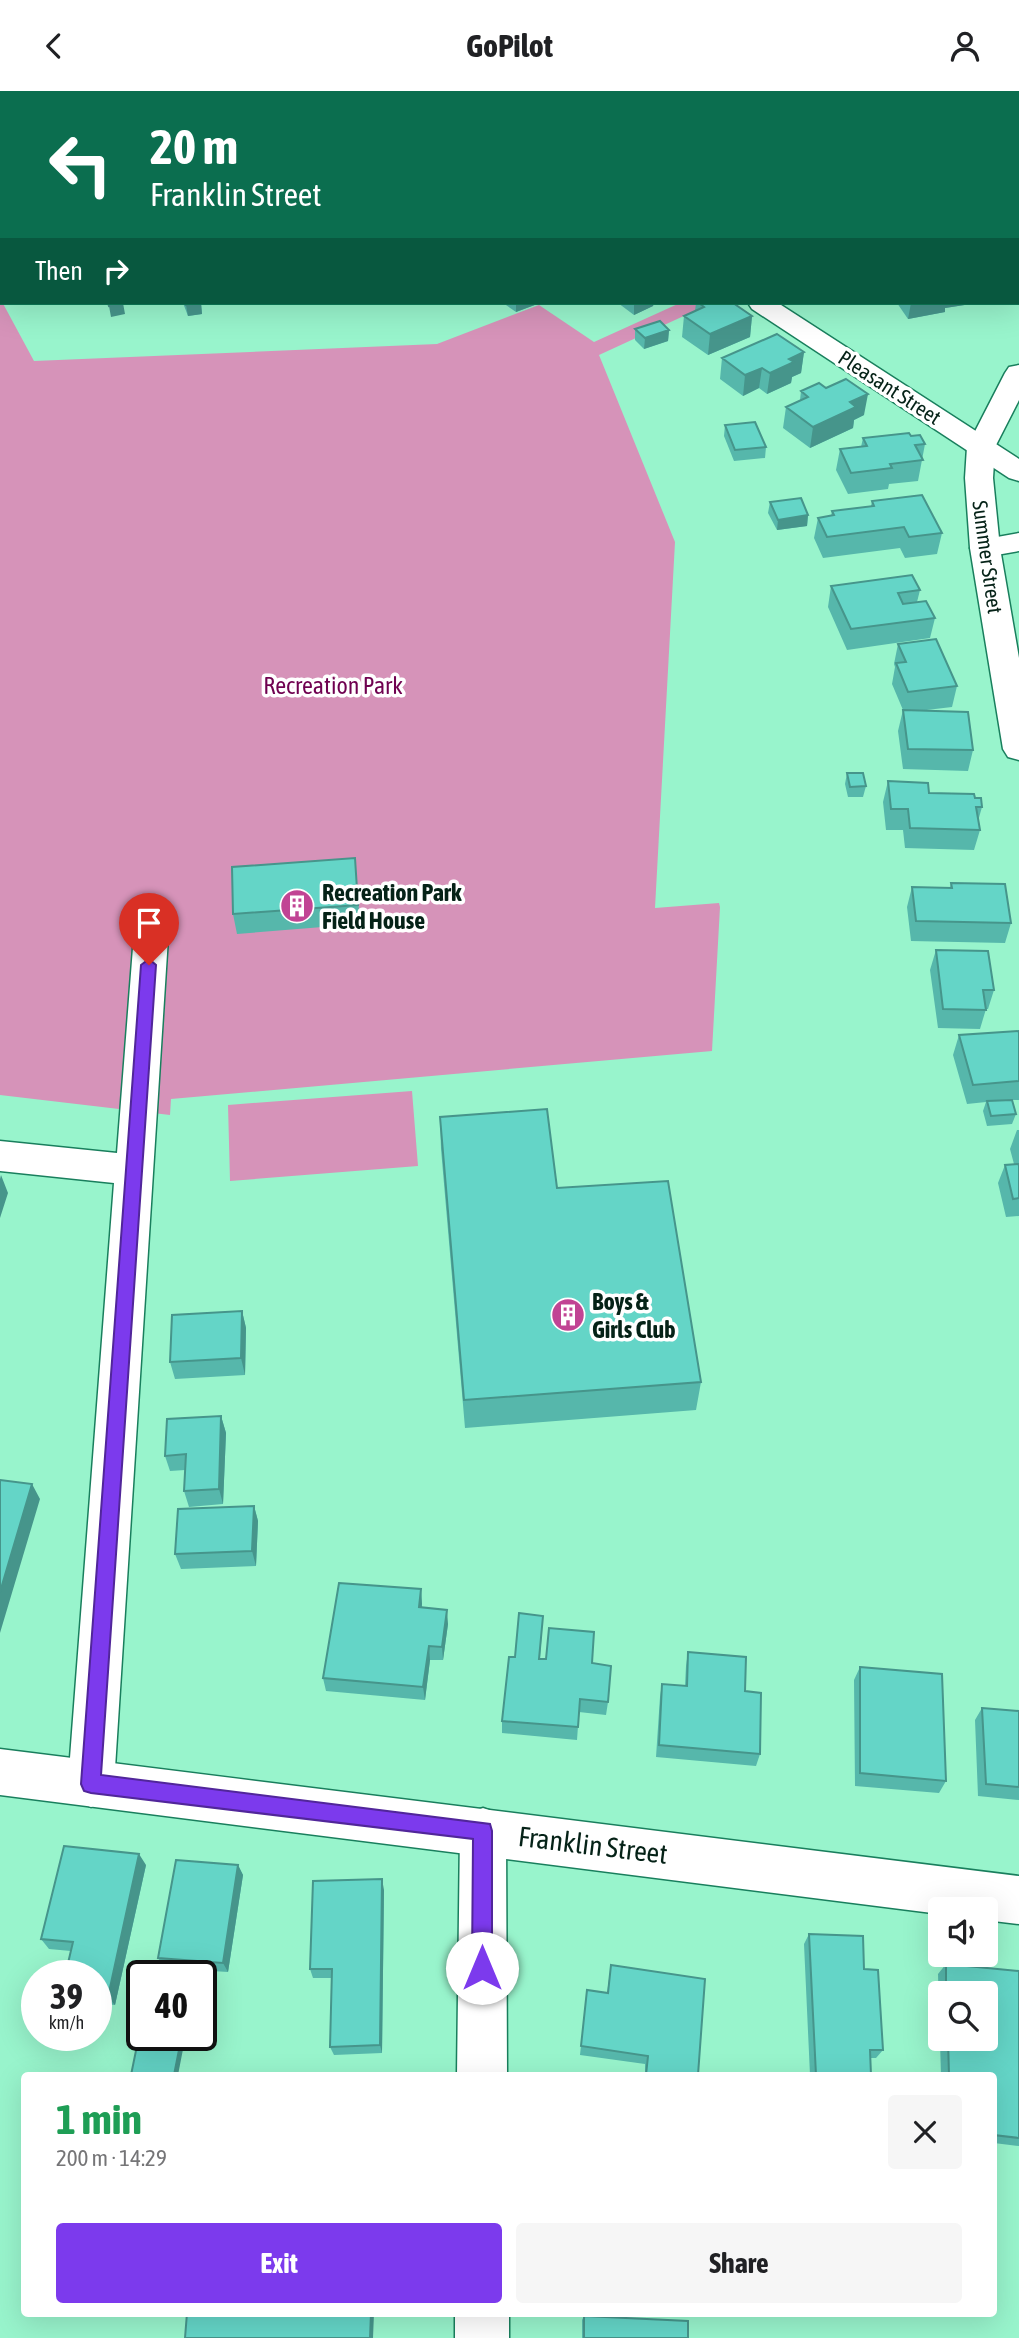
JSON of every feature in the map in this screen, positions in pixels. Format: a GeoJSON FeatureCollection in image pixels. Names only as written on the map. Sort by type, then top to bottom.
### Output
{"type":"FeatureCollection","features":[{"type":"Feature","properties":{"kind":"street","name":"Pleasant Street"},"geometry":{"type":"LineString","coordinates":[[764,305],[1019,472]]}},
{"type":"Feature","properties":{"kind":"street","name":"Summer Street"},"geometry":{"type":"LineString","coordinates":[[1019,373],[981,447],[979,509],[1019,749]]}},
{"type":"Feature","properties":{"kind":"street"},"geometry":{"type":"LineString","coordinates":[[985,548],[1019,543]]}},
{"type":"Feature","properties":{"kind":"street"},"geometry":{"type":"LineString","coordinates":[[91,1784],[152,922]]}},
{"type":"Feature","properties":{"kind":"street"},"geometry":{"type":"LineString","coordinates":[[0,1156],[134,1170]]}},
{"type":"Feature","properties":{"kind":"street","name":"Franklin Street"},"geometry":{"type":"LineString","coordinates":[[0,1772],[1019,1900]]}},
{"type":"Feature","properties":{"kind":"street"},"geometry":{"type":"LineString","coordinates":[[482,2072],[483,1831]]}},
{"type":"Feature","properties":{"kind":"street"},"geometry":{"type":"LineString","coordinates":[[482,2317],[482,2338]]}},
{"type":"Feature","properties":{"kind":"green space","name":"Recreation Park"},"geometry":{"type":"Polygon","coordinates":[[[0,305],[4,305],[34,361],[437,344],[539,305],[594,342],[676,305],[708,305],[599,355],[675,542],[655,908],[719,903],[712,1051],[171,1099],[170,1115],[0,1095],[0,305]]]}},
{"type":"Feature","properties":{"kind":"green space"},"geometry":{"type":"Polygon","coordinates":[[[412,1091],[418,1166],[230,1181],[228,1105],[412,1091]]]}},
{"type":"Feature","properties":{"kind":"building"},"geometry":{"type":"Polygon","coordinates":[[[702,305],[736,305],[752,316],[710,334],[684,316],[704,307],[702,305]]]}},
{"type":"Feature","properties":{"kind":"building"},"geometry":{"type":"Polygon","coordinates":[[[660,321],[669,330],[645,338],[635,329],[660,321]]]}},
{"type":"Feature","properties":{"kind":"building"},"geometry":{"type":"Polygon","coordinates":[[[777,334],[804,352],[789,359],[794,362],[770,373],[762,368],[745,375],[722,358],[777,334]]]}},
{"type":"Feature","properties":{"kind":"building"},"geometry":{"type":"Polygon","coordinates":[[[846,379],[868,394],[850,402],[856,407],[813,427],[786,407],[808,397],[801,391],[819,383],[826,388],[846,379]]]}},
{"type":"Feature","properties":{"kind":"building"},"geometry":{"type":"Polygon","coordinates":[[[755,422],[766,447],[735,450],[725,425],[755,422]]]}},
{"type":"Feature","properties":{"kind":"building"},"geometry":{"type":"Polygon","coordinates":[[[909,433],[911,436],[920,435],[925,444],[915,445],[923,460],[890,464],[892,468],[851,473],[840,449],[867,446],[863,438],[909,433]]]}},
{"type":"Feature","properties":{"kind":"building"},"geometry":{"type":"Polygon","coordinates":[[[922,495],[942,533],[909,537],[904,527],[827,537],[818,518],[834,515],[832,511],[874,506],[872,501],[922,495]]]}},
{"type":"Feature","properties":{"kind":"building"},"geometry":{"type":"Polygon","coordinates":[[[801,498],[808,515],[778,520],[770,502],[801,498]]]}},
{"type":"Feature","properties":{"kind":"building"},"geometry":{"type":"Polygon","coordinates":[[[912,575],[920,590],[898,593],[903,604],[926,601],[935,618],[851,629],[831,586],[912,575]]]}},
{"type":"Feature","properties":{"kind":"building"},"geometry":{"type":"Polygon","coordinates":[[[936,639],[957,686],[908,692],[896,663],[906,662],[898,644],[936,639]]]}},
{"type":"Feature","properties":{"kind":"building"},"geometry":{"type":"Polygon","coordinates":[[[903,710],[968,712],[973,750],[908,749],[903,710]]]}},
{"type":"Feature","properties":{"kind":"building"},"geometry":{"type":"Polygon","coordinates":[[[847,773],[863,773],[866,786],[850,787],[847,773]]]}},
{"type":"Feature","properties":{"kind":"building"},"geometry":{"type":"Polygon","coordinates":[[[888,781],[928,783],[929,793],[974,794],[975,798],[981,798],[982,807],[976,807],[980,830],[910,828],[908,809],[891,809],[888,781]]]}},
{"type":"Feature","properties":{"kind":"building"},"geometry":{"type":"Polygon","coordinates":[[[355,858],[358,905],[233,914],[232,867],[355,858]]]}},
{"type":"Feature","properties":{"kind":"building"},"geometry":{"type":"Polygon","coordinates":[[[951,883],[1005,884],[1011,923],[916,921],[912,887],[952,888],[951,883]]]}},
{"type":"Feature","properties":{"kind":"building"},"geometry":{"type":"Polygon","coordinates":[[[936,950],[988,951],[994,990],[983,990],[986,1010],[943,1009],[936,950]]]}},
{"type":"Feature","properties":{"kind":"building"},"geometry":{"type":"Polygon","coordinates":[[[1019,1031],[1019,1081],[973,1085],[959,1035],[1019,1031]]]}},
{"type":"Feature","properties":{"kind":"building"},"geometry":{"type":"Polygon","coordinates":[[[1012,1100],[1016,1114],[991,1116],[987,1101],[1012,1100]]]}},
{"type":"Feature","properties":{"kind":"building","name":"Boys & Girls Club"},"geometry":{"type":"Polygon","coordinates":[[[547,1109],[557,1188],[668,1181],[701,1382],[464,1400],[440,1117],[547,1109]]]}},
{"type":"Feature","properties":{"kind":"building"},"geometry":{"type":"Polygon","coordinates":[[[1019,1164],[1019,1198],[1013,1199],[1005,1165],[1019,1164]]]}},
{"type":"Feature","properties":{"kind":"building"},"geometry":{"type":"Polygon","coordinates":[[[242,1311],[241,1358],[170,1362],[172,1315],[242,1311]]]}},
{"type":"Feature","properties":{"kind":"building"},"geometry":{"type":"Polygon","coordinates":[[[221,1416],[219,1489],[184,1491],[186,1454],[165,1456],[167,1419],[221,1416]]]}},
{"type":"Feature","properties":{"kind":"building"},"geometry":{"type":"Polygon","coordinates":[[[0,1480],[32,1484],[0,1592],[0,1480]]]}},
{"type":"Feature","properties":{"kind":"building"},"geometry":{"type":"Polygon","coordinates":[[[254,1506],[252,1551],[175,1554],[178,1509],[254,1506]]]}},
{"type":"Feature","properties":{"kind":"building"},"geometry":{"type":"Polygon","coordinates":[[[339,1583],[421,1589],[419,1607],[447,1610],[442,1647],[429,1646],[423,1687],[323,1678],[339,1583]]]}},
{"type":"Feature","properties":{"kind":"building"},"geometry":{"type":"Polygon","coordinates":[[[519,1613],[543,1616],[539,1659],[546,1659],[549,1628],[594,1632],[592,1663],[611,1666],[608,1702],[580,1699],[578,1727],[502,1721],[509,1657],[515,1657],[519,1613]]]}},
{"type":"Feature","properties":{"kind":"building"},"geometry":{"type":"Polygon","coordinates":[[[688,1652],[746,1657],[745,1691],[761,1693],[760,1754],[659,1745],[662,1684],[687,1686],[688,1652]]]}},
{"type":"Feature","properties":{"kind":"building"},"geometry":{"type":"Polygon","coordinates":[[[860,1667],[942,1674],[946,1781],[860,1773],[860,1667]]]}},
{"type":"Feature","properties":{"kind":"building"},"geometry":{"type":"Polygon","coordinates":[[[982,1708],[1019,1711],[1019,1787],[986,1784],[982,1708]]]}},
{"type":"Feature","properties":{"kind":"building"},"geometry":{"type":"Polygon","coordinates":[[[64,1846],[139,1854],[112,1979],[112,1960],[69,1960],[73,1942],[41,1939],[64,1846]]]}},
{"type":"Feature","properties":{"kind":"building"},"geometry":{"type":"Polygon","coordinates":[[[176,1860],[238,1865],[223,1963],[217,1963],[217,1960],[158,1958],[176,1860]]]}},
{"type":"Feature","properties":{"kind":"building"},"geometry":{"type":"Polygon","coordinates":[[[382,1879],[380,2045],[330,2047],[332,1969],[310,1969],[313,1881],[382,1879]]]}},
{"type":"Feature","properties":{"kind":"building"},"geometry":{"type":"Polygon","coordinates":[[[809,1934],[863,1936],[864,1969],[878,1970],[883,2050],[870,2050],[871,2072],[816,2072],[809,1934]]]}},
{"type":"Feature","properties":{"kind":"building"},"geometry":{"type":"Polygon","coordinates":[[[611,1965],[705,1979],[698,2072],[646,2072],[648,2056],[581,2046],[587,1990],[608,1993],[611,1965]]]}},
{"type":"Feature","properties":{"kind":"building"},"geometry":{"type":"Polygon","coordinates":[[[946,1967],[1019,1971],[1019,2138],[997,2135],[997,2072],[949,2072],[948,2051],[998,2051],[998,1981],[946,1981],[946,1967]]]}},
{"type":"Feature","properties":{"kind":"building"},"geometry":{"type":"Polygon","coordinates":[[[136,2051],[179,2051],[175,2072],[132,2072],[136,2051]]]}},
{"type":"Feature","properties":{"kind":"building"},"geometry":{"type":"Polygon","coordinates":[[[187,2317],[371,2317],[370,2338],[185,2338],[187,2317]]]}},
{"type":"Feature","properties":{"kind":"building"},"geometry":{"type":"Polygon","coordinates":[[[584,2317],[688,2321],[688,2338],[584,2338],[584,2317]]]}},
{"type":"Feature","properties":{"kind":"place","name":"Recreation Park Field House"},"geometry":{"type":"Point","coordinates":[297,906]}},
{"type":"Feature","properties":{"kind":"place","name":"Boys & Girls Club"},"geometry":{"type":"Point","coordinates":[568,1315]}},
{"type":"Feature","properties":{"kind":"route"},"geometry":{"type":"LineString","coordinates":[[149,965],[91,1784],[483,1831],[482,1968]]}}]}
